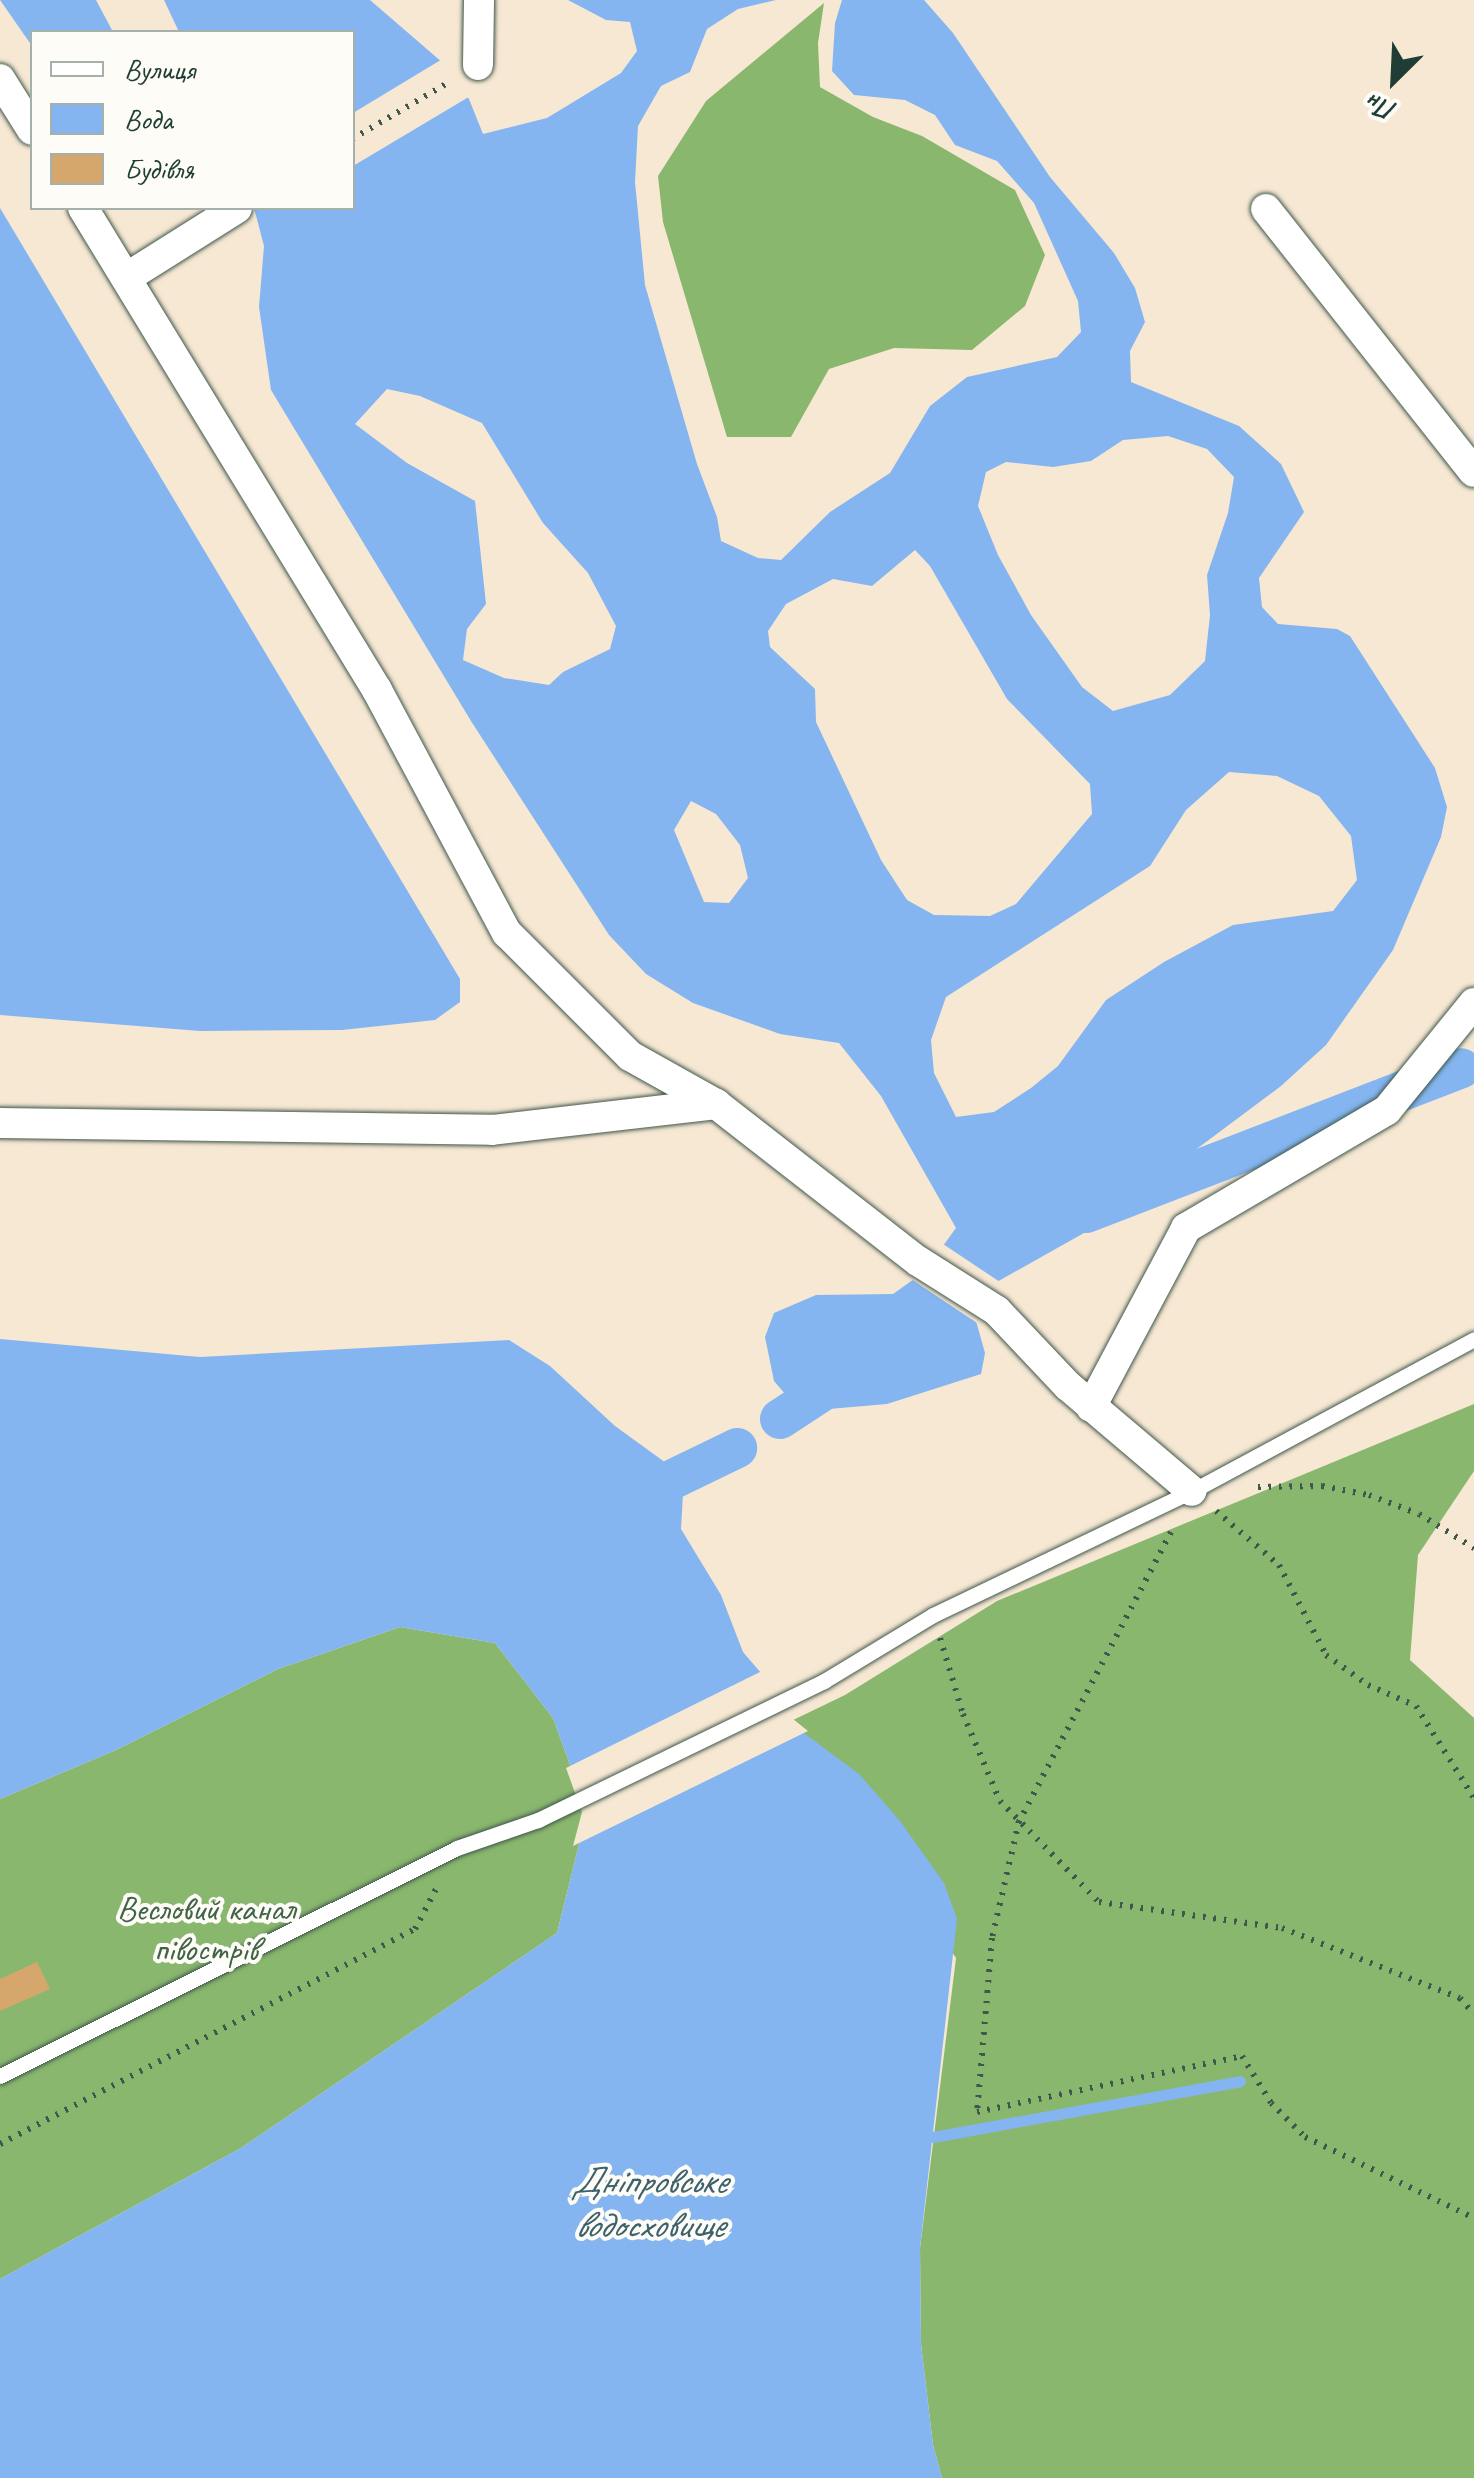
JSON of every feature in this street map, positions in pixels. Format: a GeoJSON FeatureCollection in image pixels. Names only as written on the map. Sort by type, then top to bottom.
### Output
{"type":"FeatureCollection","features":[{"type":"Feature","properties":{"kind":"street"},"geometry":{"type":"LineString","coordinates":[[478,64],[479,0]]}},
{"type":"Feature","properties":{"kind":"street"},"geometry":{"type":"LineString","coordinates":[[0,80],[30,127]]}},
{"type":"Feature","properties":{"kind":"street"},"geometry":{"type":"LineString","coordinates":[[1266,209],[1474,472]]}},
{"type":"Feature","properties":{"kind":"street"},"geometry":{"type":"LineString","coordinates":[[84,210],[377,690],[507,933],[630,1056],[716,1104],[918,1260],[997,1311],[1091,1407],[1192,1491]]}},
{"type":"Feature","properties":{"kind":"street"},"geometry":{"type":"LineString","coordinates":[[126,278],[234,210]]}},
{"type":"Feature","properties":{"kind":"street"},"geometry":{"type":"LineString","coordinates":[[1091,1407],[1186,1228],[1387,1110],[1474,1003]]}},
{"type":"Feature","properties":{"kind":"street"},"geometry":{"type":"LineString","coordinates":[[0,1124],[492,1130],[716,1104]]}},
{"type":"Feature","properties":{"kind":"lane"},"geometry":{"type":"LineString","coordinates":[[0,2076],[457,1848],[538,1820],[824,1681],[934,1616],[1192,1491],[1474,1339]]}},
{"type":"Feature","properties":{"kind":"path"},"geometry":{"type":"LineString","coordinates":[[355,137],[478,64]]}},
{"type":"Feature","properties":{"kind":"path"},"geometry":{"type":"LineString","coordinates":[[1192,1491],[1298,1485],[1369,1495],[1419,1514],[1474,1548]]}},
{"type":"Feature","properties":{"kind":"path"},"geometry":{"type":"LineString","coordinates":[[1192,1491],[1280,1565],[1326,1655],[1368,1686],[1416,1706],[1474,1798]]}},
{"type":"Feature","properties":{"kind":"path"},"geometry":{"type":"LineString","coordinates":[[1192,1491],[1020,1820],[992,1938],[977,2112],[1242,2056],[1272,2102],[1305,2137],[1474,2218]]}},
{"type":"Feature","properties":{"kind":"path"},"geometry":{"type":"LineString","coordinates":[[934,1616],[978,1749],[1000,1801],[1099,1902],[1282,1928],[1460,1998],[1474,2014]]}},
{"type":"Feature","properties":{"kind":"path"},"geometry":{"type":"LineString","coordinates":[[0,2144],[414,1930],[457,1848]]}},
{"type":"Feature","properties":{"kind":"green space"},"geometry":{"type":"Polygon","coordinates":[[[824,3],[818,43],[820,87],[873,117],[922,136],[1015,190],[1045,255],[1025,306],[972,350],[894,348],[829,369],[791,437],[727,437],[663,222],[658,176],[706,101],[824,3]]]}},
{"type":"Feature","properties":{"kind":"green space"},"geometry":{"type":"Polygon","coordinates":[[[1474,1404],[1474,1471],[1418,1555],[1410,1660],[1474,1718],[1474,2478],[942,2478],[933,2445],[921,2344],[920,2248],[956,1958],[819,1746],[789,1722],[845,1695],[997,1601],[1474,1404]]]}},
{"type":"Feature","properties":{"kind":"green space","name":"Весловий канал півострів"},"geometry":{"type":"Polygon","coordinates":[[[400,1627],[495,1643],[553,1718],[587,1812],[557,1933],[241,2148],[0,2279],[0,1799],[116,1750],[278,1669],[400,1627]]]}},
{"type":"Feature","properties":{"kind":"water"},"geometry":{"type":"Polygon","coordinates":[[[0,0],[96,0],[112,30],[30,30],[30,43],[0,0]]]}},
{"type":"Feature","properties":{"kind":"water"},"geometry":{"type":"Polygon","coordinates":[[[164,0],[370,0],[443,63],[469,99],[483,134],[547,118],[621,73],[637,51],[630,22],[606,20],[568,0],[776,0],[738,9],[707,29],[690,72],[661,86],[638,126],[635,182],[645,285],[721,541],[758,558],[781,560],[830,512],[890,473],[930,406],[967,377],[1057,357],[1081,332],[1078,301],[1034,203],[997,161],[955,145],[935,115],[905,100],[854,95],[832,71],[835,23],[842,0],[924,0],[953,33],[1050,177],[1114,253],[1135,288],[1145,322],[1130,351],[1131,382],[1239,426],[1281,464],[1304,512],[1259,578],[1262,607],[1278,624],[1337,629],[1350,636],[1435,768],[1447,807],[1441,837],[1393,950],[1326,1045],[1281,1086],[1084,1233],[995,1283],[976,1321],[985,1353],[981,1374],[887,1404],[817,1410],[793,1403],[774,1381],[765,1337],[774,1313],[816,1295],[893,1294],[924,1272],[956,1228],[881,1096],[839,1043],[780,1034],[693,1003],[646,974],[609,935],[471,721],[271,390],[259,307],[264,246],[255,210],[355,210],[355,30],[178,30],[164,0]],[[387,389],[355,424],[407,463],[475,501],[486,604],[467,629],[463,660],[504,678],[549,685],[563,672],[610,649],[616,626],[588,573],[543,523],[482,423],[420,396],[387,389]],[[1168,436],[1123,440],[1091,461],[1053,467],[1006,462],[986,472],[978,506],[998,555],[1031,615],[1082,687],[1113,711],[1170,695],[1205,661],[1210,615],[1207,575],[1228,513],[1234,477],[1207,449],[1168,436]],[[915,550],[872,586],[833,579],[786,604],[768,631],[770,647],[815,689],[816,722],[881,860],[907,900],[934,915],[990,916],[1016,904],[1092,814],[1090,784],[1007,699],[930,566],[915,550]],[[1229,772],[1186,810],[1150,866],[946,997],[931,1040],[934,1073],[956,1117],[994,1112],[1031,1088],[1058,1066],[1106,1000],[1164,962],[1233,925],[1333,911],[1357,880],[1351,836],[1319,796],[1277,776],[1229,772]],[[691,801],[674,830],[704,902],[729,903],[748,878],[740,845],[716,814],[691,801]]]}},
{"type":"Feature","properties":{"kind":"water"},"geometry":{"type":"Polygon","coordinates":[[[0,208],[460,979],[460,1002],[435,1020],[342,1030],[200,1031],[0,1015],[0,208]]]}},
{"type":"Feature","properties":{"kind":"water","name":"Дніпровське водосховище"},"geometry":{"type":"Polygon","coordinates":[[[0,1339],[200,1357],[509,1340],[550,1366],[615,1426],[684,1476],[681,1529],[721,1595],[743,1652],[786,1702],[789,1722],[859,1774],[900,1821],[944,1883],[957,1919],[920,2248],[921,2344],[933,2445],[942,2478],[0,2478],[0,2279],[241,2148],[557,1933],[587,1812],[553,1718],[495,1643],[400,1627],[278,1669],[116,1750],[0,1799],[0,1339]]]}},
{"type":"Feature","properties":{"kind":"pier"},"geometry":{"type":"Polygon","coordinates":[[[444,58],[472,95],[355,165],[355,112],[444,58]]]}},
{"type":"Feature","properties":{"kind":"pier"},"geometry":{"type":"Polygon","coordinates":[[[940,1242],[1003,1284],[982,1321],[983,1327],[908,1277],[940,1242]]]}},
{"type":"Feature","properties":{"kind":"pier"},"geometry":{"type":"Polygon","coordinates":[[[764,1670],[790,1699],[793,1719],[808,1731],[573,1846],[582,1812],[566,1768],[764,1670]]]}},
{"type":"Feature","properties":{"kind":"building"},"geometry":{"type":"Polygon","coordinates":[[[37,1962],[50,1989],[0,2011],[0,1979],[37,1962]]]}},
{"type":"Feature","properties":{"kind":"waterway"},"geometry":{"type":"LineString","coordinates":[[1086,1213],[1461,1068]]}},
{"type":"Feature","properties":{"kind":"waterway"},"geometry":{"type":"LineString","coordinates":[[780,1419],[844,1377]]}},
{"type":"Feature","properties":{"kind":"waterway"},"geometry":{"type":"LineString","coordinates":[[632,1499],[737,1448]]}},
{"type":"Feature","properties":{"kind":"waterway"},"geometry":{"type":"LineString","coordinates":[[933,2137],[1240,2081]]}}]}
